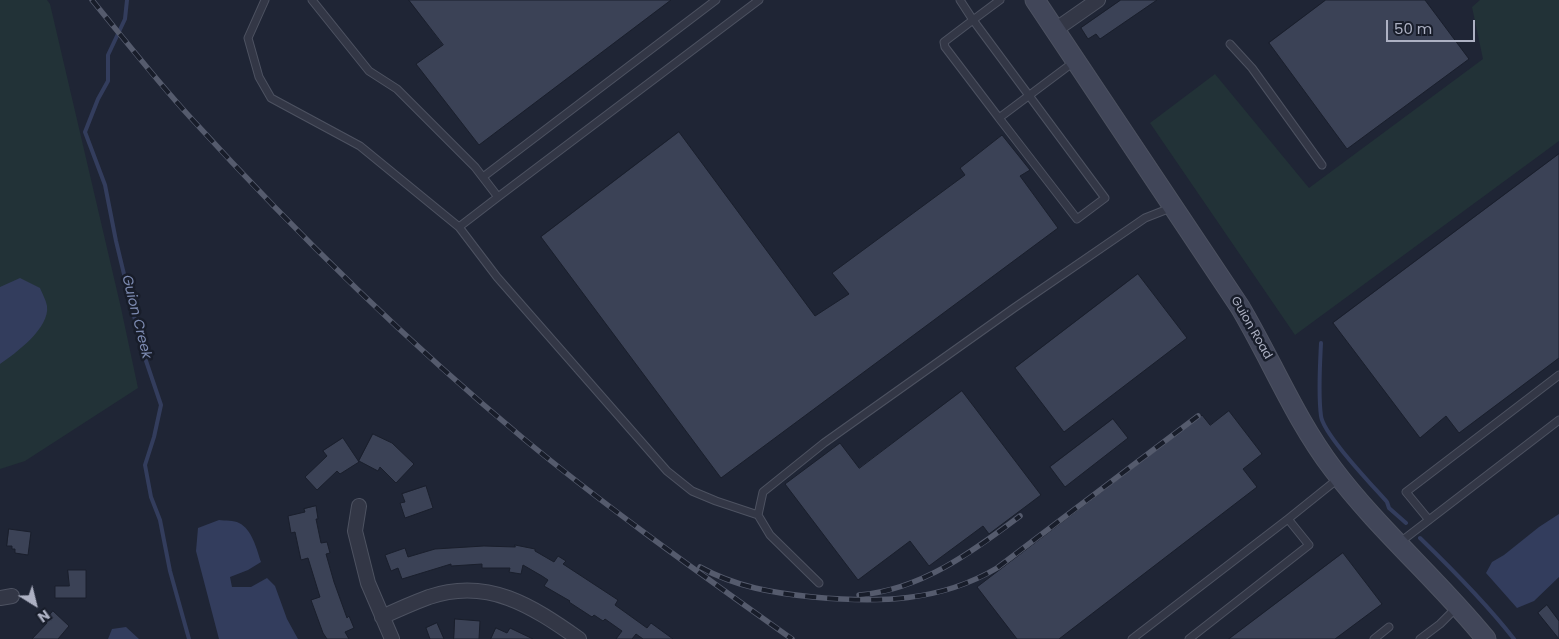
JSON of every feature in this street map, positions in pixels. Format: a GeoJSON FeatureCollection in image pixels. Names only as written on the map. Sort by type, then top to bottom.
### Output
{"type":"FeatureCollection","features":[{"type":"Feature","properties":{"kind":"street","name":"Guion Road"},"geometry":{"type":"LineString","coordinates":[[1035,0],[1240,307],[1314,442],[1339,477],[1486,639]]}},
{"type":"Feature","properties":{"kind":"street"},"geometry":{"type":"LineString","coordinates":[[1055,30],[1098,0]]}},
{"type":"Feature","properties":{"kind":"street"},"geometry":{"type":"LineString","coordinates":[[359,506],[355,531],[368,583],[392,639]]}},
{"type":"Feature","properties":{"kind":"street"},"geometry":{"type":"LineString","coordinates":[[382,617],[430,597],[459,592],[488,593],[520,601],[543,614],[579,639]]}},
{"type":"Feature","properties":{"kind":"lane"},"geometry":{"type":"LineString","coordinates":[[265,0],[248,38],[259,77],[270,98],[360,146],[459,227],[497,277],[667,471],[692,491],[758,515],[770,535],[820,583]]}},
{"type":"Feature","properties":{"kind":"lane"},"geometry":{"type":"LineString","coordinates":[[312,0],[369,71],[397,89],[475,167],[498,197]]}},
{"type":"Feature","properties":{"kind":"lane"},"geometry":{"type":"LineString","coordinates":[[483,177],[716,0]]}},
{"type":"Feature","properties":{"kind":"lane"},"geometry":{"type":"LineString","coordinates":[[459,227],[759,0]]}},
{"type":"Feature","properties":{"kind":"lane"},"geometry":{"type":"LineString","coordinates":[[960,0],[973,20],[1105,198],[1077,219],[944,47],[944,42],[973,20],[1000,0]]}},
{"type":"Feature","properties":{"kind":"lane"},"geometry":{"type":"LineString","coordinates":[[1230,44],[1252,68],[1322,165]]}},
{"type":"Feature","properties":{"kind":"lane"},"geometry":{"type":"LineString","coordinates":[[999,118],[1075,61]]}},
{"type":"Feature","properties":{"kind":"lane"},"geometry":{"type":"LineString","coordinates":[[758,515],[762,492],[824,443],[1145,218],[1173,207]]}},
{"type":"Feature","properties":{"kind":"lane"},"geometry":{"type":"LineString","coordinates":[[1428,520],[1406,492],[1559,375]]}},
{"type":"Feature","properties":{"kind":"lane"},"geometry":{"type":"LineString","coordinates":[[1399,543],[1559,420]]}},
{"type":"Feature","properties":{"kind":"lane"},"geometry":{"type":"LineString","coordinates":[[1132,639],[1288,519],[1339,477]]}},
{"type":"Feature","properties":{"kind":"lane"},"geometry":{"type":"LineString","coordinates":[[1189,639],[1309,544],[1288,519]]}},
{"type":"Feature","properties":{"kind":"lane"},"geometry":{"type":"LineString","coordinates":[[1422,639],[1458,606]]}},
{"type":"Feature","properties":{"kind":"lane"},"geometry":{"type":"LineString","coordinates":[[1374,639],[1389,627]]}},
{"type":"Feature","properties":{"kind":"shaded area"},"geometry":{"type":"Polygon","coordinates":[[[0,0],[47,0],[50,4],[138,388],[25,461],[0,469],[0,0]]]}},
{"type":"Feature","properties":{"kind":"shaded area"},"geometry":{"type":"Polygon","coordinates":[[[1480,0],[1559,0],[1559,141],[1295,335],[1150,123],[1215,74],[1309,188],[1483,59],[1472,7],[1480,0]]]}},
{"type":"Feature","properties":{"kind":"water"},"geometry":{"type":"Polygon","coordinates":[[[20,278],[40,288],[47,306],[46,314],[43,323],[31,339],[0,364],[0,287],[20,278]]]}},
{"type":"Feature","properties":{"kind":"water"},"geometry":{"type":"Polygon","coordinates":[[[1559,514],[1559,577],[1534,601],[1517,608],[1486,573],[1492,562],[1559,514]]]}},
{"type":"Feature","properties":{"kind":"water"},"geometry":{"type":"Polygon","coordinates":[[[219,520],[235,521],[244,526],[253,540],[261,562],[248,570],[230,577],[232,587],[251,587],[267,578],[275,586],[287,619],[298,639],[219,639],[196,551],[198,528],[219,520]]]}},
{"type":"Feature","properties":{"kind":"water"},"geometry":{"type":"Polygon","coordinates":[[[126,627],[139,639],[108,639],[112,629],[126,627]]]}},
{"type":"Feature","properties":{"kind":"building"},"geometry":{"type":"Polygon","coordinates":[[[409,0],[671,0],[479,145],[416,64],[443,45],[409,0]]]}},
{"type":"Feature","properties":{"kind":"building"},"geometry":{"type":"Polygon","coordinates":[[[1121,0],[1157,0],[1100,39],[1096,34],[1088,39],[1081,28],[1121,0]]]}},
{"type":"Feature","properties":{"kind":"building"},"geometry":{"type":"Polygon","coordinates":[[[1326,0],[1425,0],[1469,59],[1347,149],[1269,43],[1326,0]]]}},
{"type":"Feature","properties":{"kind":"building"},"geometry":{"type":"Polygon","coordinates":[[[679,132],[815,316],[849,294],[832,273],[965,175],[960,168],[1002,135],[1030,170],[1020,176],[1058,228],[721,478],[541,237],[679,132]]]}},
{"type":"Feature","properties":{"kind":"building"},"geometry":{"type":"Polygon","coordinates":[[[1559,154],[1559,358],[1459,433],[1446,416],[1420,438],[1333,323],[1559,154]]]}},
{"type":"Feature","properties":{"kind":"building"},"geometry":{"type":"Polygon","coordinates":[[[1138,274],[1187,338],[1064,432],[1015,368],[1138,274]]]}},
{"type":"Feature","properties":{"kind":"building"},"geometry":{"type":"Polygon","coordinates":[[[962,391],[1041,495],[989,534],[983,526],[929,566],[910,541],[858,580],[785,484],[840,443],[859,468],[962,391]]]}},
{"type":"Feature","properties":{"kind":"building"},"geometry":{"type":"Polygon","coordinates":[[[1229,411],[1262,454],[1243,469],[1257,487],[1059,639],[1017,639],[977,587],[1202,415],[1210,425],[1229,411]]]}},
{"type":"Feature","properties":{"kind":"building"},"geometry":{"type":"Polygon","coordinates":[[[1113,419],[1128,438],[1065,487],[1050,467],[1113,419]]]}},
{"type":"Feature","properties":{"kind":"building"},"geometry":{"type":"Polygon","coordinates":[[[373,434],[392,443],[414,464],[396,483],[380,467],[378,471],[359,461],[373,434]]]}},
{"type":"Feature","properties":{"kind":"building"},"geometry":{"type":"Polygon","coordinates":[[[343,438],[359,462],[340,474],[337,471],[317,490],[305,477],[327,456],[323,451],[343,438]]]}},
{"type":"Feature","properties":{"kind":"building"},"geometry":{"type":"Polygon","coordinates":[[[426,486],[433,508],[405,518],[400,503],[405,502],[402,494],[426,486]]]}},
{"type":"Feature","properties":{"kind":"building"},"geometry":{"type":"Polygon","coordinates":[[[316,506],[318,519],[316,519],[321,543],[327,542],[330,553],[326,554],[334,582],[347,618],[349,616],[354,628],[345,632],[349,639],[327,639],[323,633],[311,600],[320,597],[308,558],[301,560],[295,532],[291,533],[288,516],[305,512],[304,509],[316,506]]]}},
{"type":"Feature","properties":{"kind":"building"},"geometry":{"type":"Polygon","coordinates":[[[9,529],[31,532],[28,555],[15,553],[15,549],[12,549],[12,546],[7,546],[9,529]]]}},
{"type":"Feature","properties":{"kind":"building"},"geometry":{"type":"Polygon","coordinates":[[[515,545],[535,549],[535,551],[554,562],[558,556],[566,561],[563,564],[618,600],[615,605],[647,628],[651,623],[673,639],[643,639],[636,634],[632,639],[616,639],[622,631],[605,619],[603,621],[594,615],[592,617],[570,601],[544,586],[548,580],[523,565],[521,574],[509,572],[510,568],[482,568],[482,564],[451,566],[451,564],[402,579],[398,568],[391,571],[385,555],[405,548],[408,557],[435,549],[484,546],[515,547],[515,545]]]}},
{"type":"Feature","properties":{"kind":"building"},"geometry":{"type":"Polygon","coordinates":[[[1343,553],[1382,604],[1335,639],[1229,639],[1343,553]]]}},
{"type":"Feature","properties":{"kind":"building"},"geometry":{"type":"Polygon","coordinates":[[[68,570],[86,570],[86,598],[55,598],[55,586],[69,586],[68,570]]]}},
{"type":"Feature","properties":{"kind":"building"},"geometry":{"type":"Polygon","coordinates":[[[1547,605],[1559,621],[1559,639],[1538,613],[1547,605]]]}},
{"type":"Feature","properties":{"kind":"building"},"geometry":{"type":"Polygon","coordinates":[[[53,611],[69,626],[58,639],[32,639],[47,623],[45,621],[53,611]]]}},
{"type":"Feature","properties":{"kind":"building"},"geometry":{"type":"Polygon","coordinates":[[[455,619],[480,621],[479,639],[454,639],[455,619]]]}},
{"type":"Feature","properties":{"kind":"building"},"geometry":{"type":"Polygon","coordinates":[[[437,623],[444,639],[430,639],[426,628],[437,623]]]}},
{"type":"Feature","properties":{"kind":"building"},"geometry":{"type":"Polygon","coordinates":[[[496,628],[507,633],[510,628],[533,639],[491,639],[496,628]]]}},
{"type":"Feature","properties":{"kind":"waterway","name":"Guion Creek"},"geometry":{"type":"LineString","coordinates":[[127,0],[125,19],[108,55],[108,81],[98,99],[85,132],[105,185],[116,241],[142,349],[161,405],[145,465],[151,497],[160,520],[170,571],[189,639]]}},
{"type":"Feature","properties":{"kind":"waterway"},"geometry":{"type":"LineString","coordinates":[[1321,343],[1320,398],[1321,416],[1324,424],[1339,447],[1387,502],[1389,508],[1406,523]]}},
{"type":"Feature","properties":{"kind":"waterway"},"geometry":{"type":"LineString","coordinates":[[1420,538],[1469,587],[1514,639]]}},
{"type":"Feature","properties":{"kind":"railway"},"geometry":{"type":"LineString","coordinates":[[92,0],[165,89],[229,160],[393,324],[524,439],[589,491],[792,639]]}},
{"type":"Feature","properties":{"kind":"railway"},"geometry":{"type":"LineString","coordinates":[[700,567],[727,580],[755,588],[837,599],[908,598],[953,588],[997,568],[1198,416]]}},
{"type":"Feature","properties":{"kind":"railway"},"geometry":{"type":"LineString","coordinates":[[859,595],[882,592],[904,586],[925,577],[983,543],[1020,516]]}}]}
